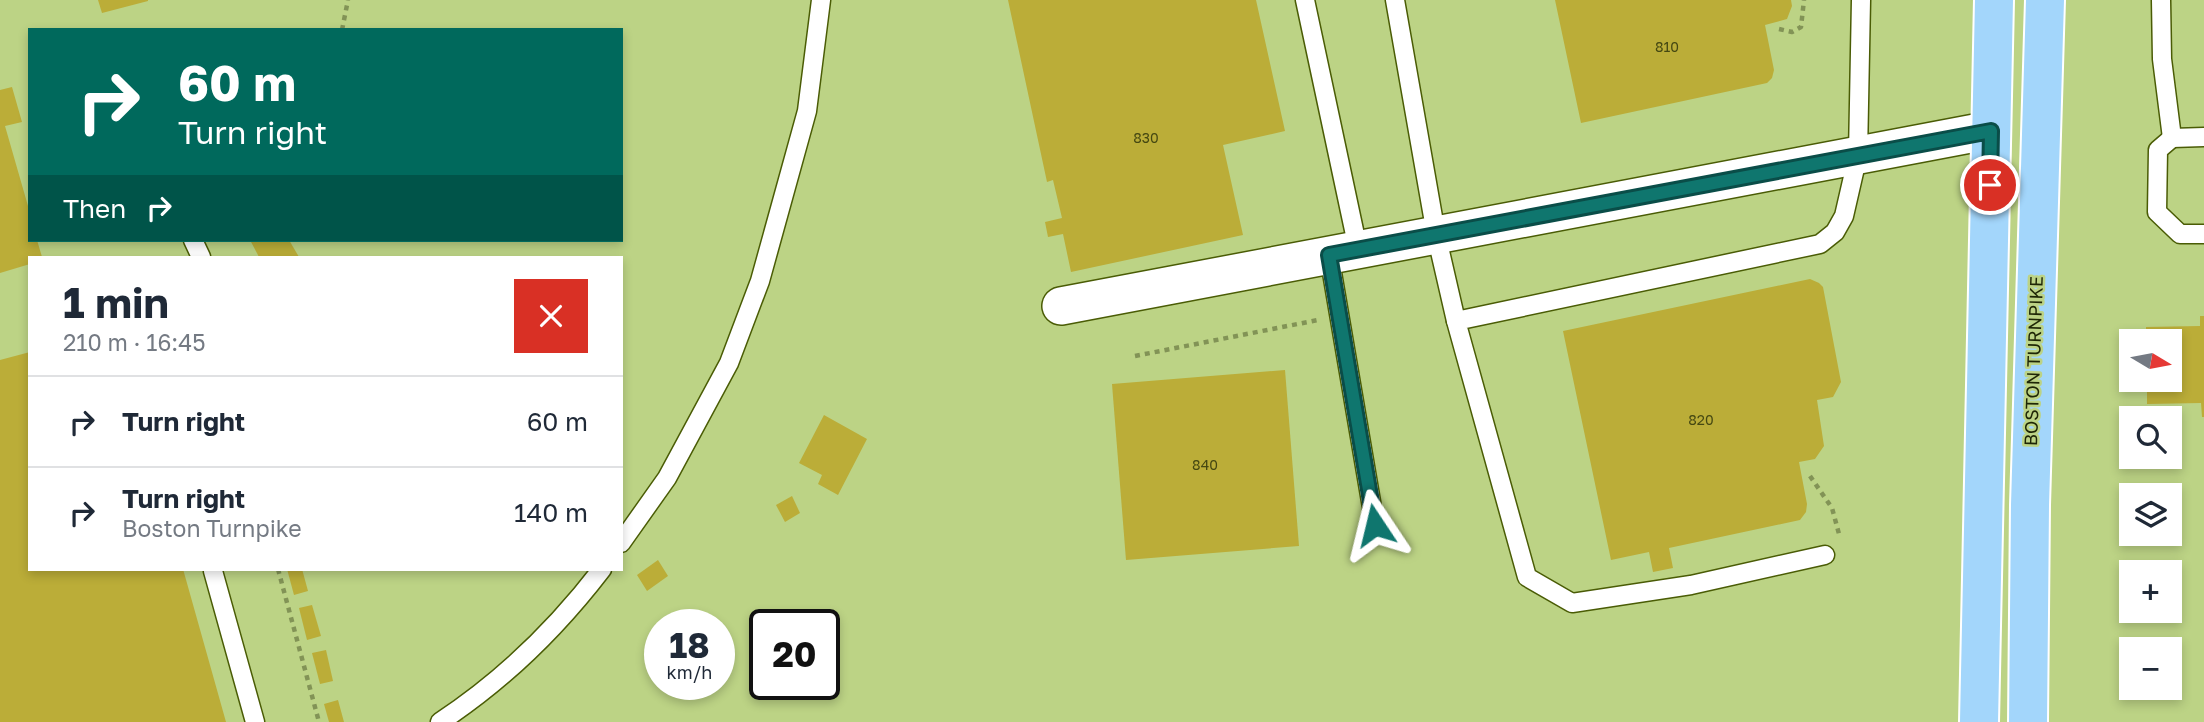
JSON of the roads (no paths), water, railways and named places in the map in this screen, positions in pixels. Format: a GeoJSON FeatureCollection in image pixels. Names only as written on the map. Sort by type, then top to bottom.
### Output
{"type":"FeatureCollection","features":[{"type":"Feature","properties":{"kind":"highway"},"geometry":{"type":"LineString","coordinates":[[1979,722],[1994,0]]}},
{"type":"Feature","properties":{"kind":"highway","name":"BOSTON TURNPIKE"},"geometry":{"type":"LineString","coordinates":[[2028,722],[2030,505],[2045,0]]}},
{"type":"Feature","properties":{"kind":"street"},"geometry":{"type":"LineString","coordinates":[[1061,306],[1991,131]]}},
{"type":"Feature","properties":{"kind":"lane"},"geometry":{"type":"LineString","coordinates":[[623,540],[667,478],[729,363],[760,281],[807,111],[821,0]]}},
{"type":"Feature","properties":{"kind":"lane"},"geometry":{"type":"LineString","coordinates":[[1305,0],[1343,252],[1339,316],[1375,525]]}},
{"type":"Feature","properties":{"kind":"lane"},"geometry":{"type":"LineString","coordinates":[[1395,0],[1436,234],[1456,321],[1527,577],[1572,603],[1690,585],[1825,555]]}},
{"type":"Feature","properties":{"kind":"lane"},"geometry":{"type":"LineString","coordinates":[[1456,321],[1819,244],[1835,232],[1844,216],[1858,155],[1861,0]]}},
{"type":"Feature","properties":{"kind":"lane"},"geometry":{"type":"LineString","coordinates":[[2161,0],[2162,59],[2172,138]]}},
{"type":"Feature","properties":{"kind":"lane"},"geometry":{"type":"LineString","coordinates":[[2204,137],[2172,138],[2158,150],[2157,212],[2180,234],[2204,234]]}},
{"type":"Feature","properties":{"kind":"lane"},"geometry":{"type":"LineString","coordinates":[[212,571],[255,722]]}},
{"type":"Feature","properties":{"kind":"lane"},"geometry":{"type":"LineString","coordinates":[[440,722],[495,682],[544,639],[600,571]]}}]}
